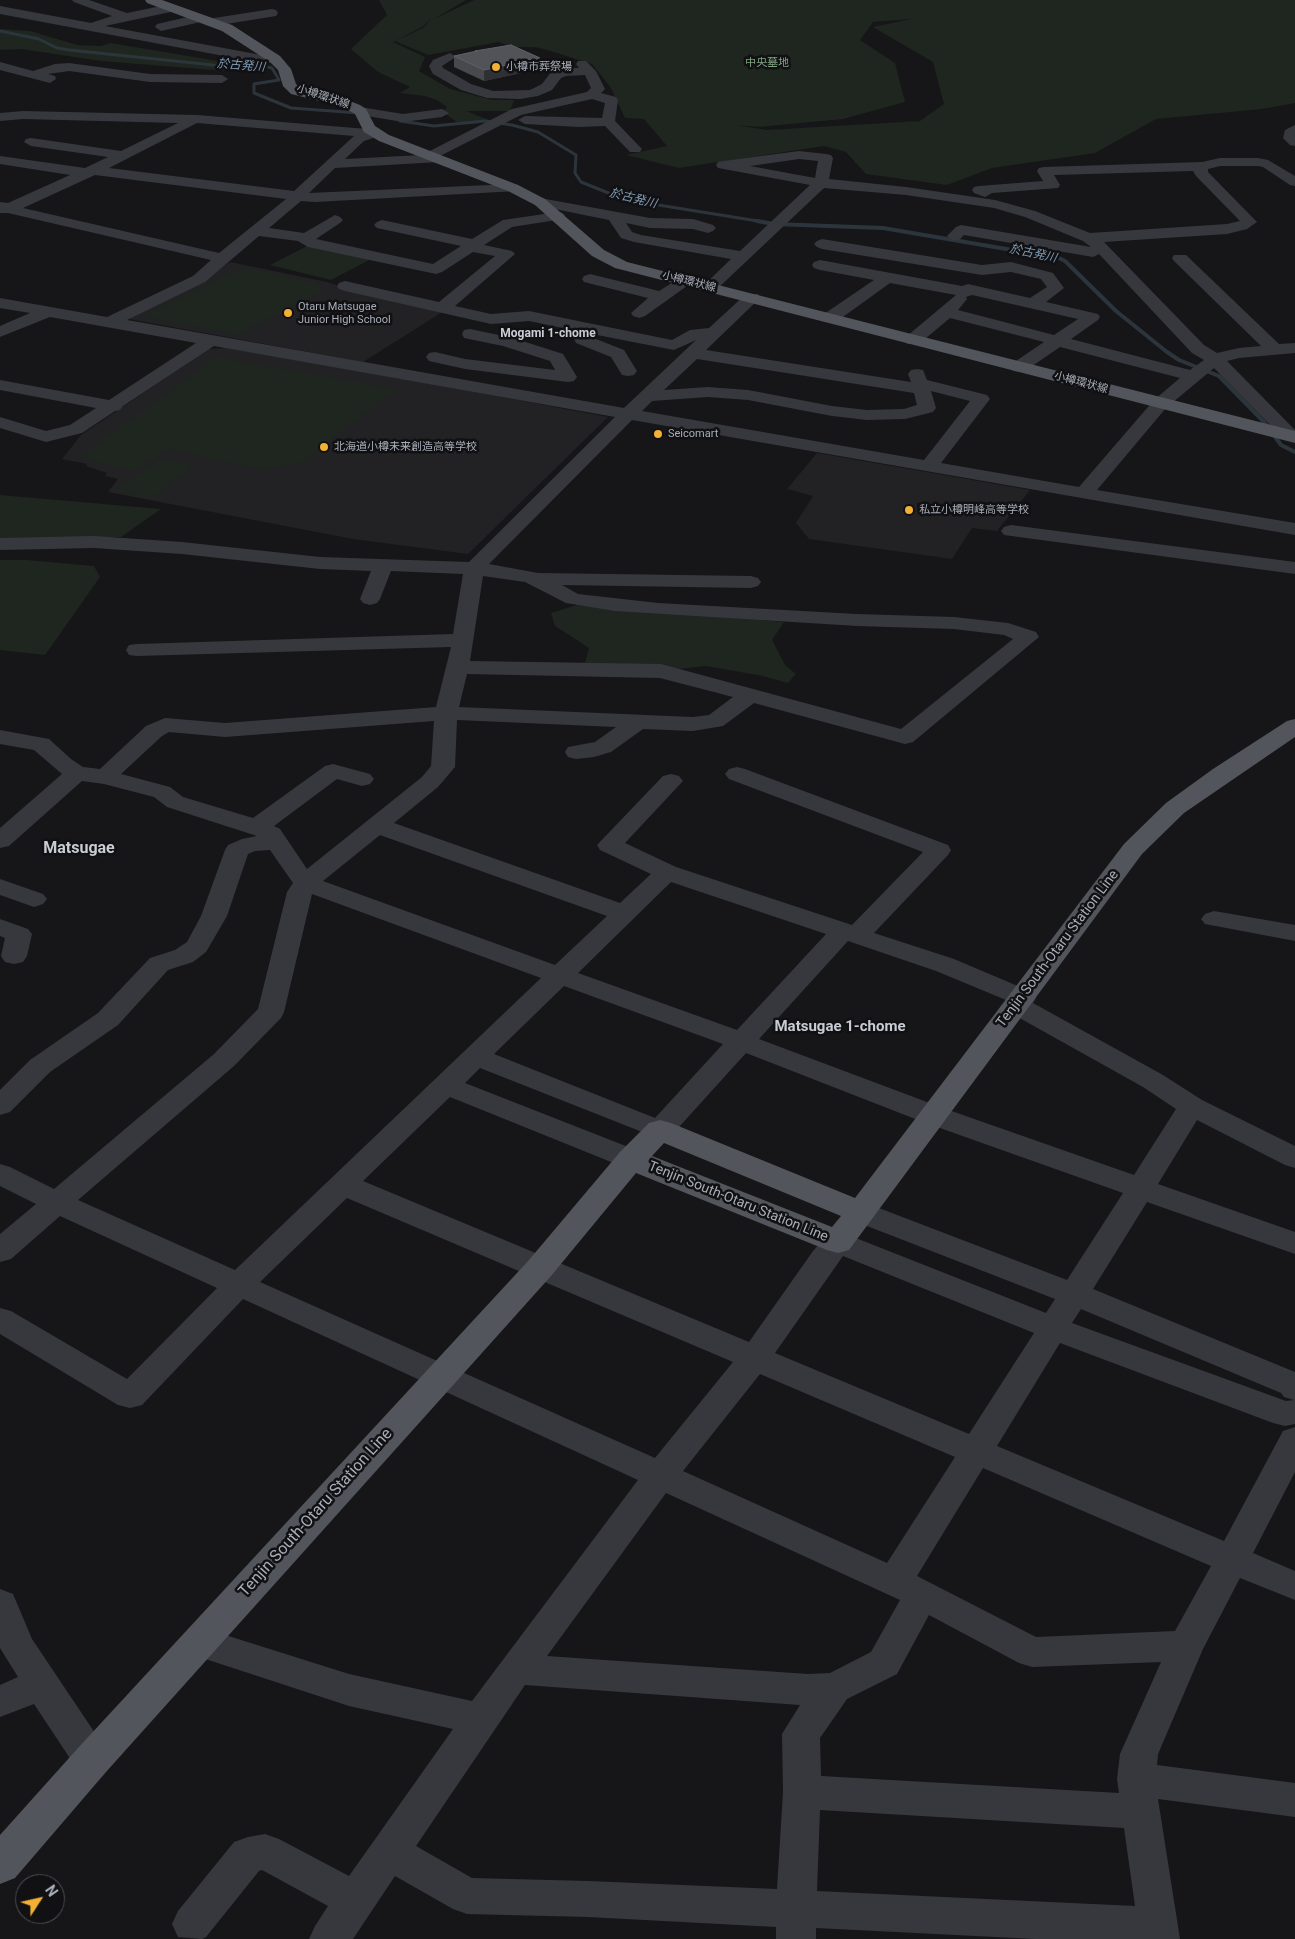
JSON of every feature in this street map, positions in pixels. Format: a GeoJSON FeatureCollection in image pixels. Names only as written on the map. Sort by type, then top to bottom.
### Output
{"type":"FeatureCollection","features":[{"type":"Feature","properties":{"kind":"main road","name":"小樽環状線"},"geometry":{"type":"LineString","coordinates":[[151,0],[207,20],[239,36],[275,59],[284,69],[290,86],[296,91],[337,100],[360,112],[374,133],[432,158],[512,188],[540,202],[598,253],[621,264],[1289,436]]}},
{"type":"Feature","properties":{"kind":"main road","name":"Tenjin South-Otaru Station Line"},"geometry":{"type":"LineString","coordinates":[[631,1159],[838,1242],[1133,849],[1175,808],[1222,774],[1295,726]]}},
{"type":"Feature","properties":{"kind":"main road","name":"Tenjin South-Otaru Station Line"},"geometry":{"type":"LineString","coordinates":[[0,1865],[92,1760],[540,1268],[631,1159],[660,1130]]}},
{"type":"Feature","properties":{"kind":"main road"},"geometry":{"type":"LineString","coordinates":[[660,1130],[860,1212]]}},
{"type":"Feature","properties":{"kind":"street"},"geometry":{"type":"LineString","coordinates":[[78,0],[126,16]]}},
{"type":"Feature","properties":{"kind":"street"},"geometry":{"type":"LineString","coordinates":[[3,11],[33,3]]}},
{"type":"Feature","properties":{"kind":"street"},"geometry":{"type":"LineString","coordinates":[[93,33],[126,16],[171,8]]}},
{"type":"Feature","properties":{"kind":"street"},"geometry":{"type":"LineString","coordinates":[[3,11],[93,33],[114,32],[256,58],[275,59]]}},
{"type":"Feature","properties":{"kind":"street"},"geometry":{"type":"LineString","coordinates":[[161,27],[272,12]]}},
{"type":"Feature","properties":{"kind":"street"},"geometry":{"type":"LineString","coordinates":[[331,164],[432,158],[504,118],[532,108],[570,102],[592,95],[598,89],[586,68],[556,75],[547,87],[533,93],[520,96],[498,95],[466,87],[438,70],[435,66],[437,63],[450,57]]}},
{"type":"Feature","properties":{"kind":"street"},"geometry":{"type":"LineString","coordinates":[[33,75],[55,68],[69,67],[150,78],[222,79]]}},
{"type":"Feature","properties":{"kind":"street"},"geometry":{"type":"LineString","coordinates":[[3,69],[58,80]]}},
{"type":"Feature","properties":{"kind":"street"},"geometry":{"type":"LineString","coordinates":[[131,88],[150,78]]}},
{"type":"Feature","properties":{"kind":"street"},"geometry":{"type":"LineString","coordinates":[[592,95],[611,100],[608,122]]}},
{"type":"Feature","properties":{"kind":"street"},"geometry":{"type":"LineString","coordinates":[[360,112],[391,102]]}},
{"type":"Feature","properties":{"kind":"street"},"geometry":{"type":"LineString","coordinates":[[0,108],[23,115]]}},
{"type":"Feature","properties":{"kind":"street"},"geometry":{"type":"LineString","coordinates":[[0,118],[23,115],[130,112],[374,133]]}},
{"type":"Feature","properties":{"kind":"street"},"geometry":{"type":"LineString","coordinates":[[360,112],[403,118],[442,113]]}},
{"type":"Feature","properties":{"kind":"street"},"geometry":{"type":"LineString","coordinates":[[504,118],[579,123],[608,122],[634,149]]}},
{"type":"Feature","properties":{"kind":"street"},"geometry":{"type":"LineString","coordinates":[[5,204],[32,198],[197,119]]}},
{"type":"Feature","properties":{"kind":"street"},"geometry":{"type":"LineString","coordinates":[[224,135],[249,122]]}},
{"type":"Feature","properties":{"kind":"street"},"geometry":{"type":"LineString","coordinates":[[274,141],[297,126]]}},
{"type":"Feature","properties":{"kind":"street"},"geometry":{"type":"LineString","coordinates":[[1295,129],[1290,133],[1290,138],[1295,142]]}},
{"type":"Feature","properties":{"kind":"street"},"geometry":{"type":"LineString","coordinates":[[110,322],[199,279],[221,258],[297,196],[359,138],[374,133]]}},
{"type":"Feature","properties":{"kind":"street"},"geometry":{"type":"LineString","coordinates":[[31,142],[122,155]]}},
{"type":"Feature","properties":{"kind":"street"},"geometry":{"type":"LineString","coordinates":[[710,287],[821,183],[826,158],[799,155],[723,165],[821,183],[937,195],[995,204],[1030,214],[1085,237],[1100,246],[1198,349],[1206,368],[1289,436]]}},
{"type":"Feature","properties":{"kind":"street"},"geometry":{"type":"LineString","coordinates":[[0,160],[315,198],[512,188]]}},
{"type":"Feature","properties":{"kind":"street"},"geometry":{"type":"LineString","coordinates":[[1085,237],[1074,225],[979,190],[1053,185],[1044,171],[1202,166],[1220,162],[1258,162],[1268,164],[1295,182]]}},
{"type":"Feature","properties":{"kind":"street"},"geometry":{"type":"LineString","coordinates":[[1085,237],[1227,229],[1242,226],[1249,222],[1201,173],[1202,166]]}},
{"type":"Feature","properties":{"kind":"street"},"geometry":{"type":"LineString","coordinates":[[442,175],[472,173]]}},
{"type":"Feature","properties":{"kind":"street"},"geometry":{"type":"LineString","coordinates":[[314,181],[333,180]]}},
{"type":"Feature","properties":{"kind":"street"},"geometry":{"type":"LineString","coordinates":[[441,192],[453,200],[455,207]]}},
{"type":"Feature","properties":{"kind":"street"},"geometry":{"type":"LineString","coordinates":[[870,198],[926,204],[932,202],[937,195]]}},
{"type":"Feature","properties":{"kind":"street"},"geometry":{"type":"LineString","coordinates":[[958,214],[967,199]]}},
{"type":"Feature","properties":{"kind":"street"},"geometry":{"type":"LineString","coordinates":[[540,202],[650,223],[693,224],[708,228]]}},
{"type":"Feature","properties":{"kind":"street"},"geometry":{"type":"LineString","coordinates":[[5,204],[15,211],[221,258]]}},
{"type":"Feature","properties":{"kind":"street"},"geometry":{"type":"LineString","coordinates":[[383,216],[418,232],[506,254],[442,308]]}},
{"type":"Feature","properties":{"kind":"street"},"geometry":{"type":"LineString","coordinates":[[255,230],[302,237],[308,242],[436,269],[508,223],[558,216]]}},
{"type":"Feature","properties":{"kind":"street"},"geometry":{"type":"LineString","coordinates":[[614,217],[626,235],[744,256]]}},
{"type":"Feature","properties":{"kind":"street"},"geometry":{"type":"LineString","coordinates":[[305,239],[335,220]]}},
{"type":"Feature","properties":{"kind":"street"},"geometry":{"type":"LineString","coordinates":[[418,232],[434,224]]}},
{"type":"Feature","properties":{"kind":"street"},"geometry":{"type":"LineString","coordinates":[[955,236],[961,230],[1108,255]]}},
{"type":"Feature","properties":{"kind":"street"},"geometry":{"type":"LineString","coordinates":[[349,250],[362,239]]}},
{"type":"Feature","properties":{"kind":"street"},"geometry":{"type":"LineString","coordinates":[[822,244],[982,270],[1011,267],[1047,276],[1056,288],[1033,303]]}},
{"type":"Feature","properties":{"kind":"street"},"geometry":{"type":"LineString","coordinates":[[913,340],[947,312],[994,256]]}},
{"type":"Feature","properties":{"kind":"street"},"geometry":{"type":"LineString","coordinates":[[1180,258],[1276,350]]}},
{"type":"Feature","properties":{"kind":"street"},"geometry":{"type":"LineString","coordinates":[[451,260],[458,262],[434,281],[438,287],[462,292]]}},
{"type":"Feature","properties":{"kind":"street"},"geometry":{"type":"LineString","coordinates":[[364,290],[412,264]]}},
{"type":"Feature","properties":{"kind":"street"},"geometry":{"type":"LineString","coordinates":[[621,264],[583,283],[661,296]]}},
{"type":"Feature","properties":{"kind":"street"},"geometry":{"type":"LineString","coordinates":[[820,265],[967,290],[1092,317],[1019,367]]}},
{"type":"Feature","properties":{"kind":"street"},"geometry":{"type":"LineString","coordinates":[[830,318],[888,277]]}},
{"type":"Feature","properties":{"kind":"street"},"geometry":{"type":"LineString","coordinates":[[638,313],[686,281]]}},
{"type":"Feature","properties":{"kind":"street"},"geometry":{"type":"LineString","coordinates":[[345,286],[491,319],[530,316],[674,345],[696,334],[714,333]]}},
{"type":"Feature","properties":{"kind":"street"},"geometry":{"type":"LineString","coordinates":[[0,1250],[224,1060],[271,1012],[300,892],[305,883],[430,782],[443,767],[446,712],[458,667],[474,568],[629,413],[752,298]]}},
{"type":"Feature","properties":{"kind":"street"},"geometry":{"type":"LineString","coordinates":[[0,303],[1084,494],[1256,544],[1295,568]]}},
{"type":"Feature","properties":{"kind":"street"},"geometry":{"type":"LineString","coordinates":[[0,332],[49,311]]}},
{"type":"Feature","properties":{"kind":"street"},"geometry":{"type":"LineString","coordinates":[[947,312],[1058,341],[1206,368]]}},
{"type":"Feature","properties":{"kind":"street"},"geometry":{"type":"LineString","coordinates":[[406,375],[491,319]]}},
{"type":"Feature","properties":{"kind":"street"},"geometry":{"type":"LineString","coordinates":[[586,327],[582,339],[618,354],[628,371]]}},
{"type":"Feature","properties":{"kind":"street"},"geometry":{"type":"LineString","coordinates":[[435,357],[465,364],[568,377],[557,358],[507,342],[470,334]]}},
{"type":"Feature","properties":{"kind":"street"},"geometry":{"type":"LineString","coordinates":[[0,422],[46,437],[76,429],[114,406],[211,340]]}},
{"type":"Feature","properties":{"kind":"street"},"geometry":{"type":"LineString","coordinates":[[1084,494],[1160,404],[1206,368],[1239,352],[1295,348]]}},
{"type":"Feature","properties":{"kind":"street"},"geometry":{"type":"LineString","coordinates":[[694,353],[920,382],[981,399],[929,466]]}},
{"type":"Feature","properties":{"kind":"street"},"geometry":{"type":"LineString","coordinates":[[834,424],[867,415],[920,412],[928,408],[920,382]]}},
{"type":"Feature","properties":{"kind":"street"},"geometry":{"type":"LineString","coordinates":[[0,385],[114,406]]}},
{"type":"Feature","properties":{"kind":"street"},"geometry":{"type":"LineString","coordinates":[[647,396],[708,392],[748,394],[834,424],[871,456]]}},
{"type":"Feature","properties":{"kind":"street"},"geometry":{"type":"LineString","coordinates":[[1011,531],[1256,544],[1295,529]]}},
{"type":"Feature","properties":{"kind":"street"},"geometry":{"type":"LineString","coordinates":[[0,544],[94,542],[182,548],[320,563],[474,568],[533,578],[751,582]]}},
{"type":"Feature","properties":{"kind":"street"},"geometry":{"type":"LineString","coordinates":[[370,599],[383,566]]}},
{"type":"Feature","properties":{"kind":"street"},"geometry":{"type":"LineString","coordinates":[[458,667],[661,671],[905,737],[1028,637],[1008,629],[954,622],[857,620],[615,605],[574,599],[533,578]]}},
{"type":"Feature","properties":{"kind":"street"},"geometry":{"type":"LineString","coordinates":[[137,650],[462,640]]}},
{"type":"Feature","properties":{"kind":"street"},"geometry":{"type":"LineString","coordinates":[[105,777],[154,731],[165,725],[226,730],[446,712],[693,724],[715,721],[750,695]]}},
{"type":"Feature","properties":{"kind":"street"},"geometry":{"type":"LineString","coordinates":[[576,752],[604,747],[639,722]]}},
{"type":"Feature","properties":{"kind":"street"},"geometry":{"type":"LineString","coordinates":[[0,737],[41,744],[63,764],[77,773],[105,777],[162,792],[174,802],[267,834],[305,883],[740,1041],[933,1115],[1295,1243]]}},
{"type":"Feature","properties":{"kind":"street"},"geometry":{"type":"LineString","coordinates":[[0,1106],[40,1066],[108,1019],[159,964],[184,956],[197,947],[214,916],[237,850],[267,834],[333,771],[362,780]]}},
{"type":"Feature","properties":{"kind":"street"},"geometry":{"type":"LineString","coordinates":[[0,841],[77,773]]}},
{"type":"Feature","properties":{"kind":"street"},"geometry":{"type":"LineString","coordinates":[[474,1056],[660,1130],[740,1041],[850,933],[939,850],[737,774]]}},
{"type":"Feature","properties":{"kind":"street"},"geometry":{"type":"LineString","coordinates":[[671,780],[609,845],[667,872],[945,965],[1019,1001],[1153,1080],[1192,1106],[1295,1158]]}},
{"type":"Feature","properties":{"kind":"street"},"geometry":{"type":"LineString","coordinates":[[376,824],[624,913]]}},
{"type":"Feature","properties":{"kind":"street"},"geometry":{"type":"LineString","coordinates":[[0,1319],[130,1396],[239,1284],[667,872]]}},
{"type":"Feature","properties":{"kind":"street"},"geometry":{"type":"LineString","coordinates":[[0,887],[34,899]]}},
{"type":"Feature","properties":{"kind":"street"},"geometry":{"type":"LineString","coordinates":[[1214,919],[1295,932]]}},
{"type":"Feature","properties":{"kind":"street"},"geometry":{"type":"LineString","coordinates":[[0,927],[19,934],[14,956]]}},
{"type":"Feature","properties":{"kind":"street"},"geometry":{"type":"LineString","coordinates":[[444,1085],[631,1159]]}},
{"type":"Feature","properties":{"kind":"street"},"geometry":{"type":"LineString","coordinates":[[516,1669],[808,1690],[834,1688],[884,1663],[908,1588],[976,1452],[1192,1106]]}},
{"type":"Feature","properties":{"kind":"street"},"geometry":{"type":"LineString","coordinates":[[0,1174],[56,1202],[908,1588],[1032,1652],[1186,1646]]}},
{"type":"Feature","properties":{"kind":"street"},"geometry":{"type":"LineString","coordinates":[[342,1184],[1295,1586]]}},
{"type":"Feature","properties":{"kind":"street"},"geometry":{"type":"LineString","coordinates":[[860,1212],[1074,1294],[1292,1384],[1295,1388]]}},
{"type":"Feature","properties":{"kind":"street"},"geometry":{"type":"LineString","coordinates":[[329,1939],[516,1669],[660,1476],[754,1359],[838,1242],[1053,1328],[1285,1414],[1295,1412]]}},
{"type":"Feature","properties":{"kind":"street"},"geometry":{"type":"LineString","coordinates":[[389,1852],[467,1896],[588,1899],[796,1924],[1158,1932],[1138,1796],[1139,1754],[1186,1646],[1295,1440]]}},
{"type":"Feature","properties":{"kind":"street"},"geometry":{"type":"LineString","coordinates":[[0,1604],[17,1646],[92,1760]]}},
{"type":"Feature","properties":{"kind":"street"},"geometry":{"type":"LineString","coordinates":[[200,1642],[349,1690],[480,1719]]}},
{"type":"Feature","properties":{"kind":"street"},"geometry":{"type":"LineString","coordinates":[[0,1701],[42,1684]]}},
{"type":"Feature","properties":{"kind":"street"},"geometry":{"type":"LineString","coordinates":[[796,1924],[802,1792],[801,1734],[834,1688]]}},
{"type":"Feature","properties":{"kind":"street"},"geometry":{"type":"LineString","coordinates":[[802,1792],[1295,1800]]}},
{"type":"Feature","properties":{"kind":"street"},"geometry":{"type":"LineString","coordinates":[[192,1924],[248,1856],[265,1852],[356,1900]]}},
{"type":"Feature","properties":{"kind":"shaded area","name":"Otaru Matsugae Junior High School"},"geometry":{"type":"Polygon","coordinates":[[[230,262],[327,282],[348,289],[444,311],[363,362],[129,319],[131,316],[211,277],[208,276],[230,262]]]}},
{"type":"Feature","properties":{"kind":"shaded area","name":"北海道小樽未来創造高等学校"},"geometry":{"type":"Polygon","coordinates":[[[227,348],[608,417],[468,554],[353,539],[108,492],[118,479],[105,476],[107,473],[86,466],[87,464],[62,459],[81,435],[209,349],[227,348]]]}},
{"type":"Feature","properties":{"kind":"shaded area","name":"私立小樽明峰高等学校"},"geometry":{"type":"Polygon","coordinates":[[[817,453],[1030,490],[997,531],[972,528],[952,559],[809,539],[796,523],[813,496],[787,489],[817,453]]]}},
{"type":"Feature","properties":{"kind":"green space","name":"中央墓地"},"geometry":{"type":"Polygon","coordinates":[[[379,0],[466,0],[434,19],[474,0],[1295,0],[1295,103],[1262,109],[1156,119],[1095,153],[992,168],[947,185],[866,174],[846,152],[824,146],[679,168],[626,155],[667,146],[644,119],[625,118],[611,88],[592,64],[551,51],[535,47],[511,47],[499,42],[428,55],[395,41],[423,28],[431,19],[422,27],[393,42],[425,57],[419,71],[450,89],[492,100],[514,100],[510,111],[466,111],[489,120],[485,122],[458,123],[443,112],[447,107],[437,100],[425,96],[400,93],[410,87],[378,72],[351,49],[387,15],[379,0]],[[911,19],[873,22],[860,40],[895,63],[905,102],[843,119],[759,127],[736,125],[767,130],[920,121],[944,104],[933,62],[873,27],[911,19]]]}},
{"type":"Feature","properties":{"kind":"green space"},"geometry":{"type":"Polygon","coordinates":[[[0,29],[30,31],[77,45],[101,46],[110,43],[236,64],[226,71],[101,61],[21,49],[0,50],[0,29]]]}},
{"type":"Feature","properties":{"kind":"green space"},"geometry":{"type":"Polygon","coordinates":[[[309,245],[373,258],[331,280],[270,265],[309,245]]]}},
{"type":"Feature","properties":{"kind":"green space"},"geometry":{"type":"Polygon","coordinates":[[[239,269],[258,270],[318,284],[325,290],[237,335],[143,316],[239,269]]]}},
{"type":"Feature","properties":{"kind":"green space"},"geometry":{"type":"Polygon","coordinates":[[[216,357],[396,389],[303,462],[263,470],[167,449],[134,472],[80,457],[216,357]]]}},
{"type":"Feature","properties":{"kind":"green space"},"geometry":{"type":"Polygon","coordinates":[[[159,459],[194,466],[151,498],[116,491],[159,459]]]}},
{"type":"Feature","properties":{"kind":"green space"},"geometry":{"type":"Polygon","coordinates":[[[0,495],[161,509],[121,537],[0,539],[0,495]]]}},
{"type":"Feature","properties":{"kind":"green space"},"geometry":{"type":"Polygon","coordinates":[[[0,560],[27,560],[94,566],[100,577],[45,655],[0,650],[0,560]]]}},
{"type":"Feature","properties":{"kind":"green space"},"geometry":{"type":"Polygon","coordinates":[[[577,605],[784,622],[772,640],[785,665],[796,674],[788,683],[763,676],[706,666],[679,669],[585,664],[589,648],[555,626],[551,613],[577,605]]]}},
{"type":"Feature","properties":{"kind":"building"},"geometry":{"type":"Polygon","coordinates":[[[511,45],[540,58],[484,70],[454,56],[477,51],[475,51],[511,45]]]}},
{"type":"Feature","properties":{"kind":"waterway","name":"於古発川"},"geometry":{"type":"LineString","coordinates":[[0,31],[39,39],[57,48],[69,50],[213,65],[263,66],[272,68],[279,80],[254,84],[254,93],[291,108],[359,113]]}},
{"type":"Feature","properties":{"kind":"waterway","name":"於古発川"},"geometry":{"type":"LineString","coordinates":[[400,121],[434,126],[485,121],[512,125],[538,132],[576,155],[575,173],[581,182],[611,194],[646,203],[764,222]]}},
{"type":"Feature","properties":{"kind":"waterway","name":"於古発川"},"geometry":{"type":"LineString","coordinates":[[757,221],[774,224],[883,228],[1059,258],[1065,261],[1116,311],[1167,352],[1179,360],[1219,376],[1265,423],[1281,445],[1295,452]]}},
{"type":"Feature","properties":{"kind":"place","name":"小樽市葬祭場"},"geometry":{"type":"Point","coordinates":[496,67]}},
{"type":"Feature","properties":{"kind":"place","name":"Otaru Matsugae Junior High School"},"geometry":{"type":"Point","coordinates":[288,313]}},
{"type":"Feature","properties":{"kind":"place","name":"Seicomart"},"geometry":{"type":"Point","coordinates":[658,434]}},
{"type":"Feature","properties":{"kind":"place","name":"北海道小樽未来創造高等学校"},"geometry":{"type":"Point","coordinates":[324,447]}},
{"type":"Feature","properties":{"kind":"place","name":"私立小樽明峰高等学校"},"geometry":{"type":"Point","coordinates":[909,510]}},
{"type":"Feature","properties":{"kind":"district","name":"Mogami 1-chome"},"geometry":{"type":"Point","coordinates":[548,334]}},
{"type":"Feature","properties":{"kind":"district","name":"Matsugae"},"geometry":{"type":"Point","coordinates":[79,849]}},
{"type":"Feature","properties":{"kind":"district","name":"Matsugae 1-chome"},"geometry":{"type":"Point","coordinates":[840,1027]}}]}
